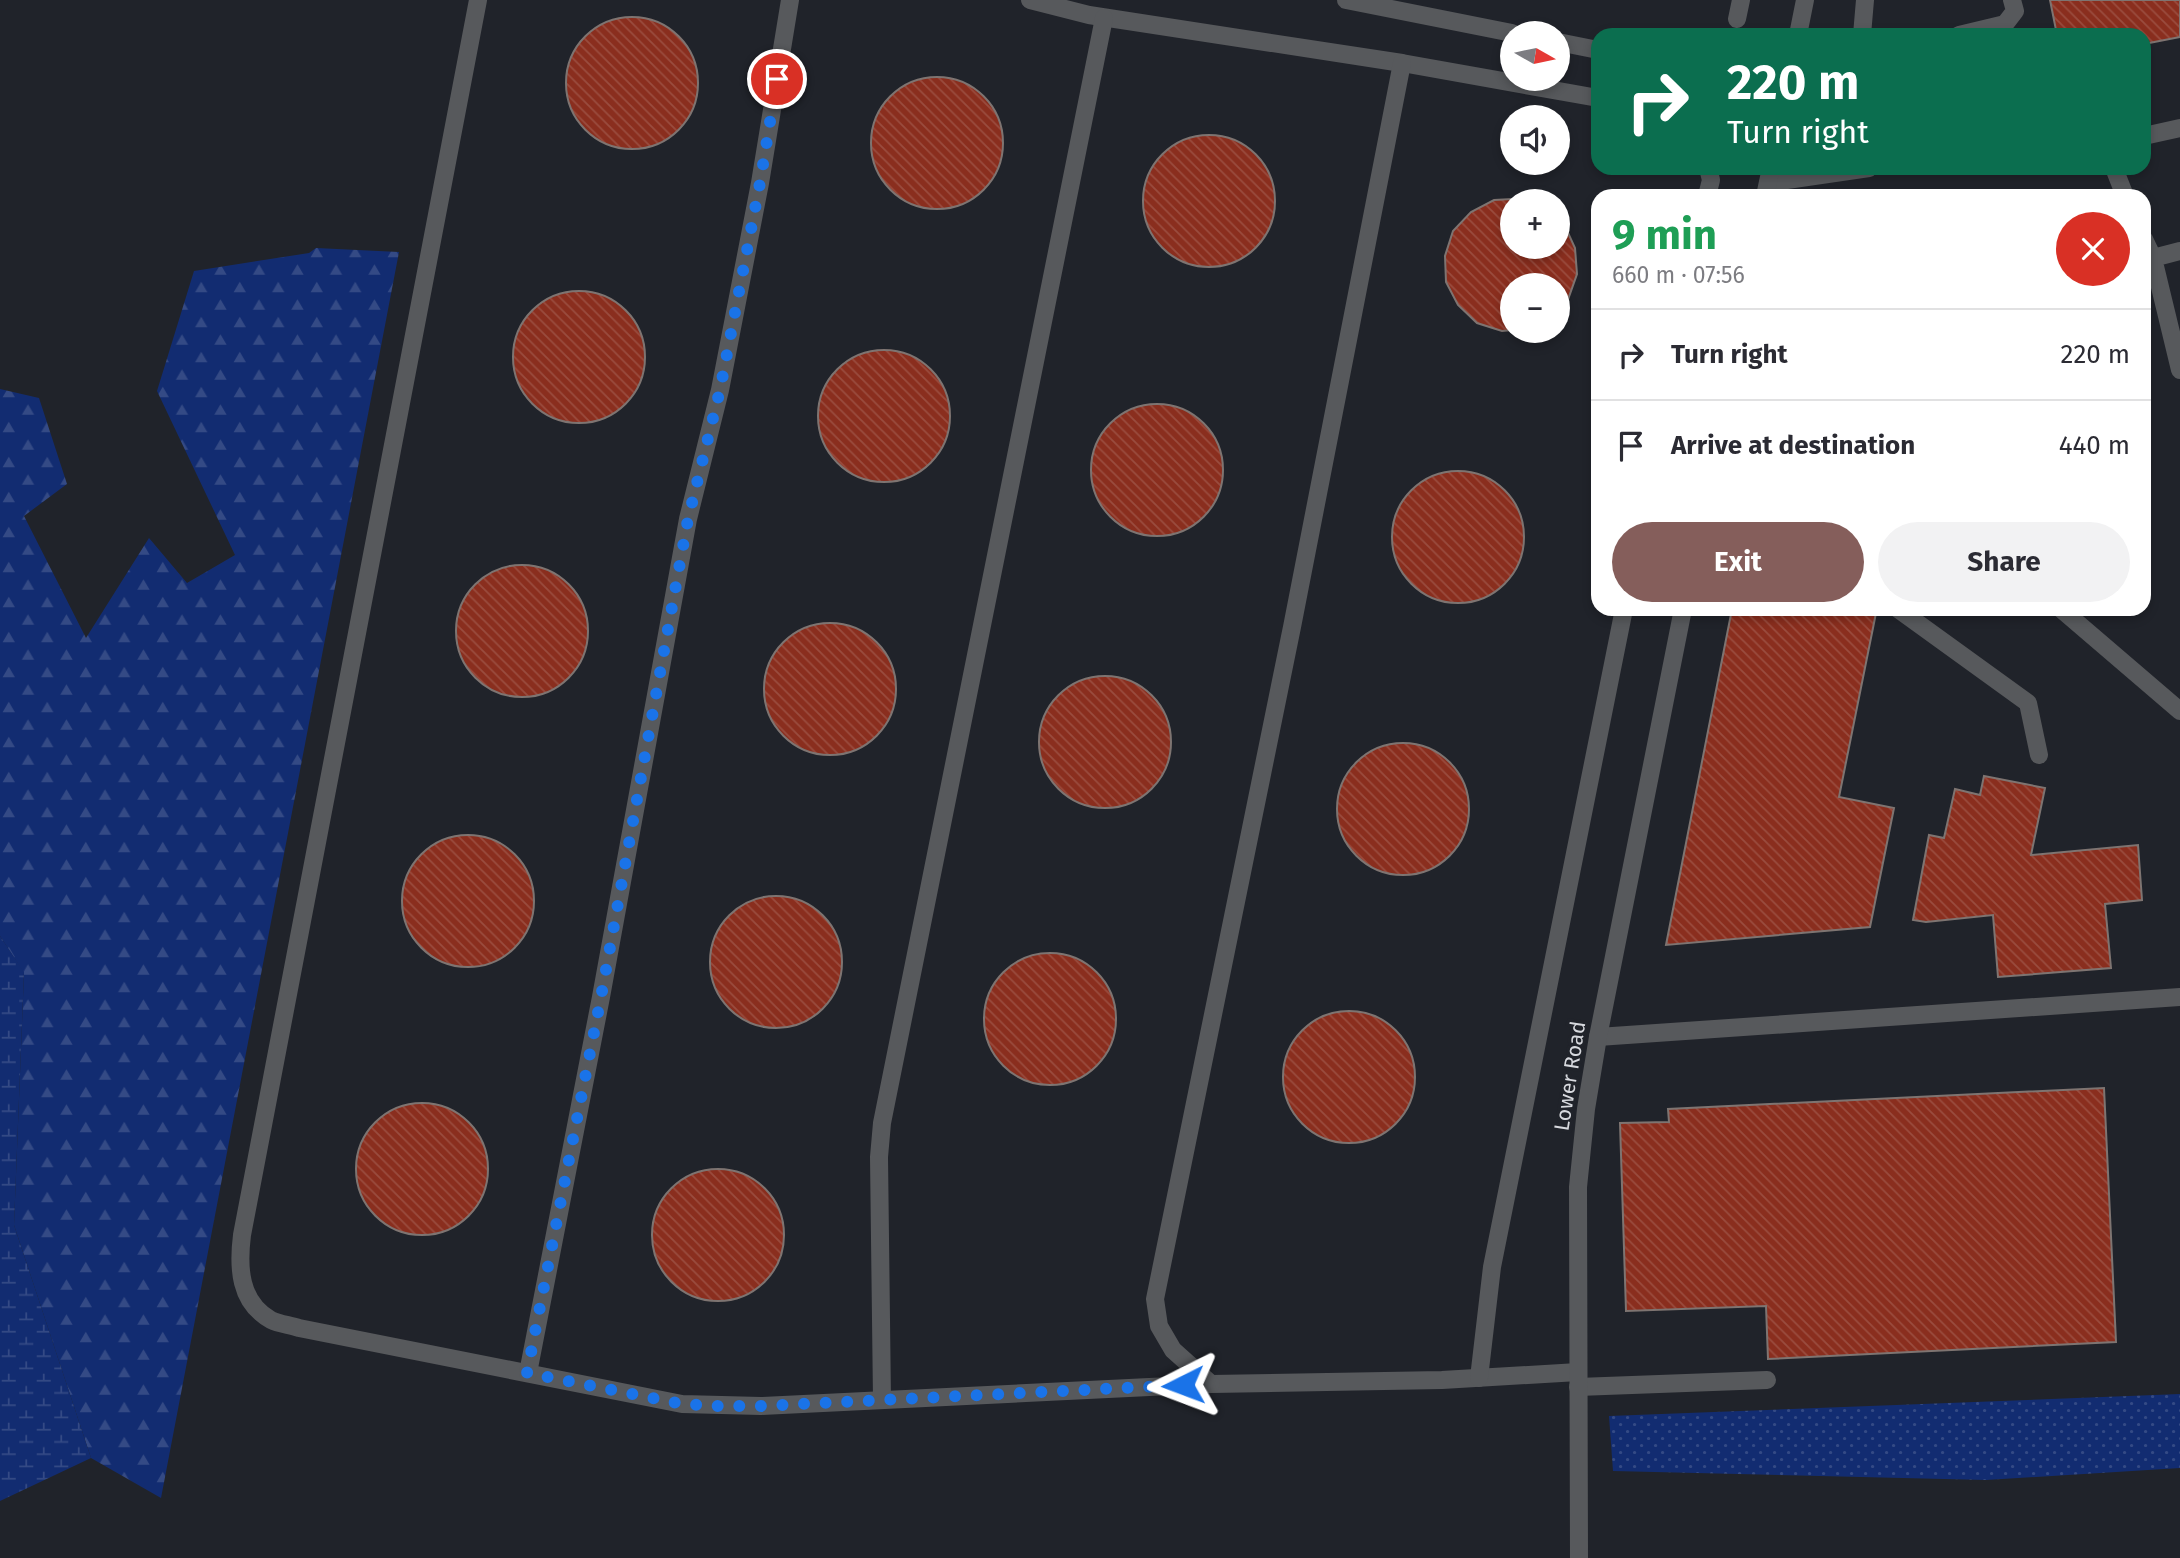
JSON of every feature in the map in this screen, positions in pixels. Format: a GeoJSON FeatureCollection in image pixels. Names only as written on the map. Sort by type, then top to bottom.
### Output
{"type":"FeatureCollection","features":[{"type":"Feature","properties":{"kind":"street"},"geometry":{"type":"LineString","coordinates":[[478,0],[242,1235],[239,1264],[244,1287],[254,1304],[271,1320],[312,1330],[682,1404],[716,1406],[1211,1384],[1479,1378],[1767,1380]]}},
{"type":"Feature","properties":{"kind":"street"},"geometry":{"type":"LineString","coordinates":[[527,1373],[601,997],[688,519],[720,390],[750,235],[790,0]]}},
{"type":"Feature","properties":{"kind":"street"},"geometry":{"type":"LineString","coordinates":[[1030,0],[1104,18],[1402,63],[1591,97]]}},
{"type":"Feature","properties":{"kind":"street"},"geometry":{"type":"LineString","coordinates":[[1346,0],[1500,31]]}},
{"type":"Feature","properties":{"kind":"street"},"geometry":{"type":"LineString","coordinates":[[1737,19],[1741,0]]}},
{"type":"Feature","properties":{"kind":"street"},"geometry":{"type":"LineString","coordinates":[[1799,28],[1805,0]]}},
{"type":"Feature","properties":{"kind":"street"},"geometry":{"type":"LineString","coordinates":[[1862,28],[1865,0]]}},
{"type":"Feature","properties":{"kind":"street"},"geometry":{"type":"LineString","coordinates":[[1988,28],[2005,24],[2015,11],[2012,0]]}},
{"type":"Feature","properties":{"kind":"street"},"geometry":{"type":"LineString","coordinates":[[882,1400],[879,1157],[882,1123],[1104,18]]}},
{"type":"Feature","properties":{"kind":"street"},"geometry":{"type":"LineString","coordinates":[[1570,44],[1591,49]]}},
{"type":"Feature","properties":{"kind":"street"},"geometry":{"type":"LineString","coordinates":[[1211,1384],[1173,1350],[1159,1326],[1155,1299],[1295,613],[1402,63]]}},
{"type":"Feature","properties":{"kind":"street"},"geometry":{"type":"LineString","coordinates":[[2151,134],[2180,128]]}},
{"type":"Feature","properties":{"kind":"street"},"geometry":{"type":"LineString","coordinates":[[1768,182],[1818,175]]}},
{"type":"Feature","properties":{"kind":"street"},"geometry":{"type":"LineString","coordinates":[[2153,258],[2180,251]]}},
{"type":"Feature","properties":{"kind":"street"},"geometry":{"type":"LineString","coordinates":[[2151,254],[2180,370]]}},
{"type":"Feature","properties":{"kind":"street"},"geometry":{"type":"LineString","coordinates":[[1479,1378],[1492,1267],[1624,616]]}},
{"type":"Feature","properties":{"kind":"street","name":"Lower Road"},"geometry":{"type":"LineString","coordinates":[[1579,1558],[1578,1187],[1586,1109],[1682,616]]}},
{"type":"Feature","properties":{"kind":"street"},"geometry":{"type":"LineString","coordinates":[[1908,616],[2028,703],[2039,755]]}},
{"type":"Feature","properties":{"kind":"street"},"geometry":{"type":"LineString","coordinates":[[2069,616],[2180,711]]}},
{"type":"Feature","properties":{"kind":"street"},"geometry":{"type":"LineString","coordinates":[[1598,1037],[2180,997]]}},
{"type":"Feature","properties":{"kind":"green space"},"geometry":{"type":"Polygon","coordinates":[[[316,248],[399,252],[161,1498],[91,1458],[14,1225],[24,973],[0,936],[0,389],[39,398],[67,484],[24,516],[86,638],[149,538],[187,583],[235,555],[157,391],[194,271],[309,253],[316,248]]]}},
{"type":"Feature","properties":{"kind":"green space"},"geometry":{"type":"Polygon","coordinates":[[[0,936],[24,972],[14,1225],[91,1458],[0,1501],[0,936]]]}},
{"type":"Feature","properties":{"kind":"green space"},"geometry":{"type":"Polygon","coordinates":[[[2180,1394],[2180,1468],[1986,1480],[1613,1471],[1609,1416],[2180,1394]]]}},
{"type":"Feature","properties":{"kind":"building"},"geometry":{"type":"Polygon","coordinates":[[[2050,0],[2180,0],[2180,37],[2151,43],[2151,28],[2056,28],[2050,0]]]}},
{"type":"Feature","properties":{"kind":"building"},"geometry":{"type":"Polygon","coordinates":[[[632,17],[657,22],[679,36],[693,58],[698,83],[693,108],[679,130],[657,144],[632,149],[607,144],[585,130],[571,108],[566,83],[571,58],[585,36],[607,22],[632,17]]]}},
{"type":"Feature","properties":{"kind":"building"},"geometry":{"type":"Polygon","coordinates":[[[937,77],[962,82],[984,96],[998,118],[1003,143],[998,168],[984,190],[962,204],[937,209],[912,204],[890,190],[876,168],[871,143],[876,118],[890,96],[912,82],[937,77]]]}},
{"type":"Feature","properties":{"kind":"building"},"geometry":{"type":"Polygon","coordinates":[[[1209,135],[1234,140],[1256,154],[1270,176],[1275,201],[1270,226],[1256,248],[1234,262],[1209,267],[1184,262],[1162,248],[1148,226],[1143,201],[1148,176],[1162,154],[1184,140],[1209,135]]]}},
{"type":"Feature","properties":{"kind":"building"},"geometry":{"type":"Polygon","coordinates":[[[1500,200],[1500,259],[1570,259],[1570,237],[1575,248],[1577,274],[1570,294],[1570,273],[1500,273],[1500,330],[1477,323],[1458,305],[1446,282],[1445,256],[1453,231],[1471,212],[1500,200]]]}},
{"type":"Feature","properties":{"kind":"building"},"geometry":{"type":"Polygon","coordinates":[[[579,291],[604,296],[626,310],[640,332],[645,357],[640,382],[626,404],[604,418],[579,423],[554,418],[532,404],[518,382],[513,357],[518,332],[532,310],[554,296],[579,291]]]}},
{"type":"Feature","properties":{"kind":"building"},"geometry":{"type":"Polygon","coordinates":[[[884,350],[909,355],[931,369],[945,391],[950,416],[945,441],[931,463],[909,477],[884,482],[859,477],[837,463],[823,441],[818,416],[823,391],[837,369],[859,355],[884,350]]]}},
{"type":"Feature","properties":{"kind":"building"},"geometry":{"type":"Polygon","coordinates":[[[1157,404],[1182,409],[1204,423],[1218,445],[1223,470],[1218,495],[1204,517],[1182,531],[1157,536],[1132,531],[1110,517],[1096,495],[1091,470],[1096,445],[1110,423],[1132,409],[1157,404]]]}},
{"type":"Feature","properties":{"kind":"building"},"geometry":{"type":"Polygon","coordinates":[[[1458,471],[1483,476],[1505,490],[1519,512],[1524,537],[1519,562],[1505,584],[1483,598],[1458,603],[1433,598],[1411,584],[1397,562],[1392,537],[1397,512],[1411,490],[1433,476],[1458,471]]]}},
{"type":"Feature","properties":{"kind":"building"},"geometry":{"type":"Polygon","coordinates":[[[522,565],[547,570],[569,584],[583,606],[588,631],[583,656],[569,678],[547,692],[522,697],[497,692],[475,678],[461,656],[456,631],[461,606],[475,584],[497,570],[522,565]]]}},
{"type":"Feature","properties":{"kind":"building"},"geometry":{"type":"Polygon","coordinates":[[[1731,616],[1875,616],[1839,797],[1894,808],[1870,927],[1666,945],[1731,616]]]}},
{"type":"Feature","properties":{"kind":"building"},"geometry":{"type":"Polygon","coordinates":[[[830,623],[855,628],[877,642],[891,664],[896,689],[891,714],[877,736],[855,750],[830,755],[805,750],[783,736],[769,714],[764,689],[769,664],[783,642],[805,628],[830,623]]]}},
{"type":"Feature","properties":{"kind":"building"},"geometry":{"type":"Polygon","coordinates":[[[1105,676],[1130,681],[1152,695],[1166,717],[1171,742],[1166,767],[1152,789],[1130,803],[1105,808],[1080,803],[1058,789],[1044,767],[1039,742],[1044,717],[1058,695],[1080,681],[1105,676]]]}},
{"type":"Feature","properties":{"kind":"building"},"geometry":{"type":"Polygon","coordinates":[[[1403,743],[1428,748],[1450,762],[1464,784],[1469,809],[1464,834],[1450,856],[1428,870],[1403,875],[1378,870],[1356,856],[1342,834],[1337,809],[1342,784],[1356,762],[1378,748],[1403,743]]]}},
{"type":"Feature","properties":{"kind":"building"},"geometry":{"type":"Polygon","coordinates":[[[1984,776],[2045,788],[2031,855],[2138,845],[2142,900],[2105,904],[2111,968],[1998,977],[1993,915],[1926,922],[1913,920],[1929,835],[1944,838],[1955,789],[1980,795],[1984,776]]]}},
{"type":"Feature","properties":{"kind":"building"},"geometry":{"type":"Polygon","coordinates":[[[468,835],[493,840],[515,854],[529,876],[534,901],[529,926],[515,948],[493,962],[468,967],[443,962],[421,948],[407,926],[402,901],[407,876],[421,854],[443,840],[468,835]]]}},
{"type":"Feature","properties":{"kind":"building"},"geometry":{"type":"Polygon","coordinates":[[[776,896],[801,901],[823,915],[837,937],[842,962],[837,987],[823,1009],[801,1023],[776,1028],[751,1023],[729,1009],[715,987],[710,962],[715,937],[729,915],[751,901],[776,896]]]}},
{"type":"Feature","properties":{"kind":"building"},"geometry":{"type":"Polygon","coordinates":[[[1050,953],[1075,958],[1097,972],[1111,994],[1116,1019],[1111,1044],[1097,1066],[1075,1080],[1050,1085],[1025,1080],[1003,1066],[989,1044],[984,1019],[989,994],[1003,972],[1025,958],[1050,953]]]}},
{"type":"Feature","properties":{"kind":"building"},"geometry":{"type":"Polygon","coordinates":[[[1349,1011],[1374,1016],[1396,1030],[1410,1052],[1415,1077],[1410,1102],[1396,1124],[1374,1138],[1349,1143],[1324,1138],[1302,1124],[1288,1102],[1283,1077],[1288,1052],[1302,1030],[1324,1016],[1349,1011]]]}},
{"type":"Feature","properties":{"kind":"building"},"geometry":{"type":"Polygon","coordinates":[[[2104,1088],[2116,1342],[1768,1359],[1766,1306],[1626,1311],[1620,1123],[1669,1122],[1668,1109],[2104,1088]]]}},
{"type":"Feature","properties":{"kind":"building"},"geometry":{"type":"Polygon","coordinates":[[[422,1103],[447,1108],[469,1122],[483,1144],[488,1169],[483,1194],[469,1216],[447,1230],[422,1235],[397,1230],[375,1216],[361,1194],[356,1169],[361,1144],[375,1122],[397,1108],[422,1103]]]}},
{"type":"Feature","properties":{"kind":"building"},"geometry":{"type":"Polygon","coordinates":[[[718,1169],[743,1174],[765,1188],[779,1210],[784,1235],[779,1260],[765,1282],[743,1296],[718,1301],[693,1296],[671,1282],[657,1260],[652,1235],[657,1210],[671,1188],[693,1174],[718,1169]]]}},
{"type":"Feature","properties":{"kind":"route"},"geometry":{"type":"LineString","coordinates":[[777,79],[720,390],[688,519],[601,997],[527,1373],[682,1404],[716,1406],[1183,1385]]}}]}
